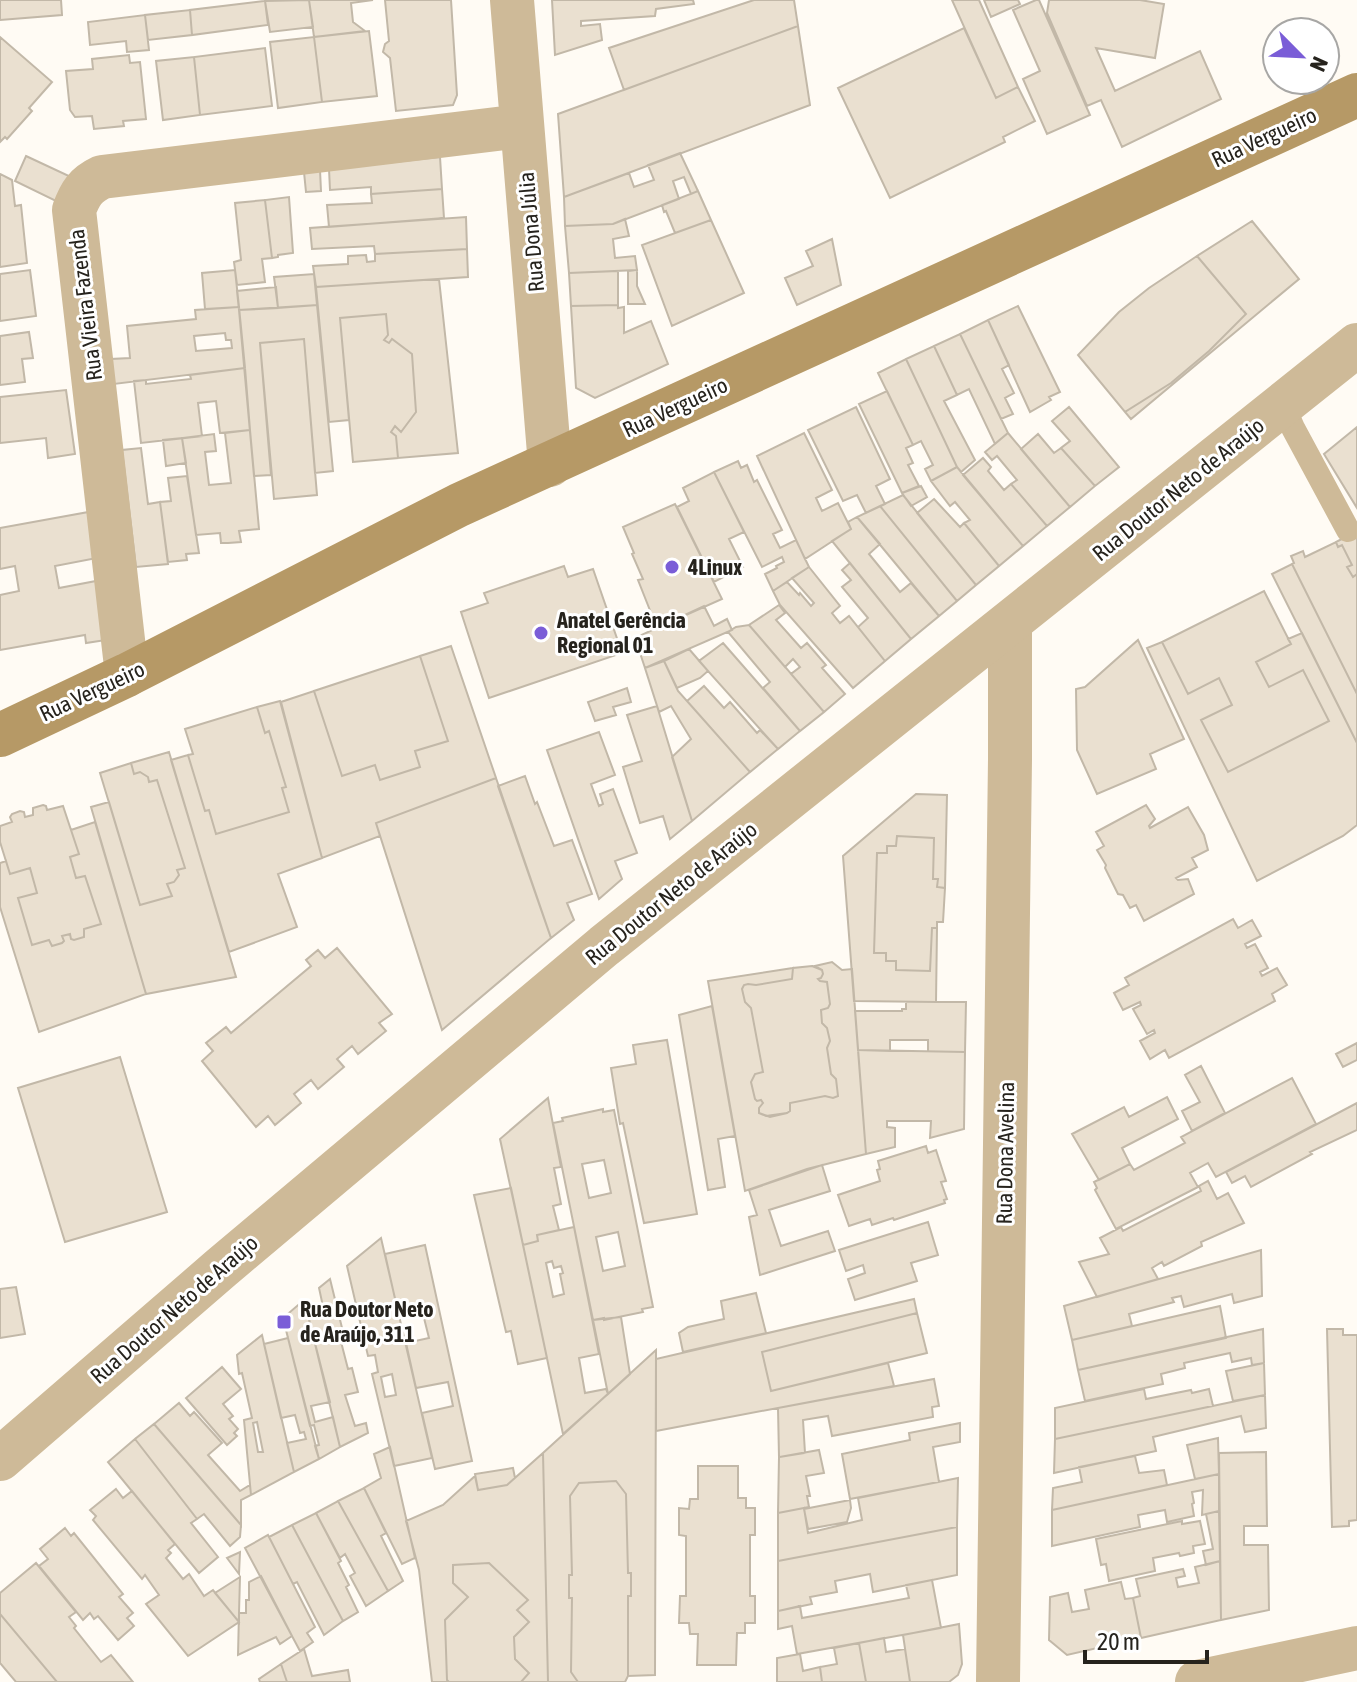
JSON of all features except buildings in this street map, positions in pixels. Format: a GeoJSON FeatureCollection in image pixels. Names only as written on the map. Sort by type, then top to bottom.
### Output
{"type":"FeatureCollection","features":[{"type":"Feature","properties":{"kind":"main road","name":"Rua Vergueiro"},"geometry":{"type":"LineString","coordinates":[[0,735],[127,675],[459,505],[1357,95]]}},
{"type":"Feature","properties":{"kind":"street","name":"Rua Dona Júlia"},"geometry":{"type":"LineString","coordinates":[[512,0],[550,465]]}},
{"type":"Feature","properties":{"kind":"street","name":"Rua Vieira Fazenda"},"geometry":{"type":"LineString","coordinates":[[127,675],[74,210],[81,192],[102,177],[522,126]]}},
{"type":"Feature","properties":{"kind":"street","name":"Rua Doutor Neto de Araújo"},"geometry":{"type":"LineString","coordinates":[[0,1459],[604,946],[1357,345]]}},
{"type":"Feature","properties":{"kind":"street","name":"Rua Dona Avelina"},"geometry":{"type":"LineString","coordinates":[[998,1682],[1010,624]]}},
{"type":"Feature","properties":{"kind":"street"},"geometry":{"type":"LineString","coordinates":[[1197,1682],[1355,1660]]}},
{"type":"Feature","properties":{"kind":"lane"},"geometry":{"type":"LineString","coordinates":[[1283,405],[1348,530]]}},
{"type":"Feature","properties":{"kind":"place","name":"4Linux"},"geometry":{"type":"Point","coordinates":[672,567]}},
{"type":"Feature","properties":{"kind":"place","name":"Anatel Gerência Regional 01"},"geometry":{"type":"Point","coordinates":[541,633]}},
{"type":"Feature","properties":{"kind":"place","name":"Rua Doutor Neto de Araújo, 311"},"geometry":{"type":"Point","coordinates":[284,1322]}}]}
